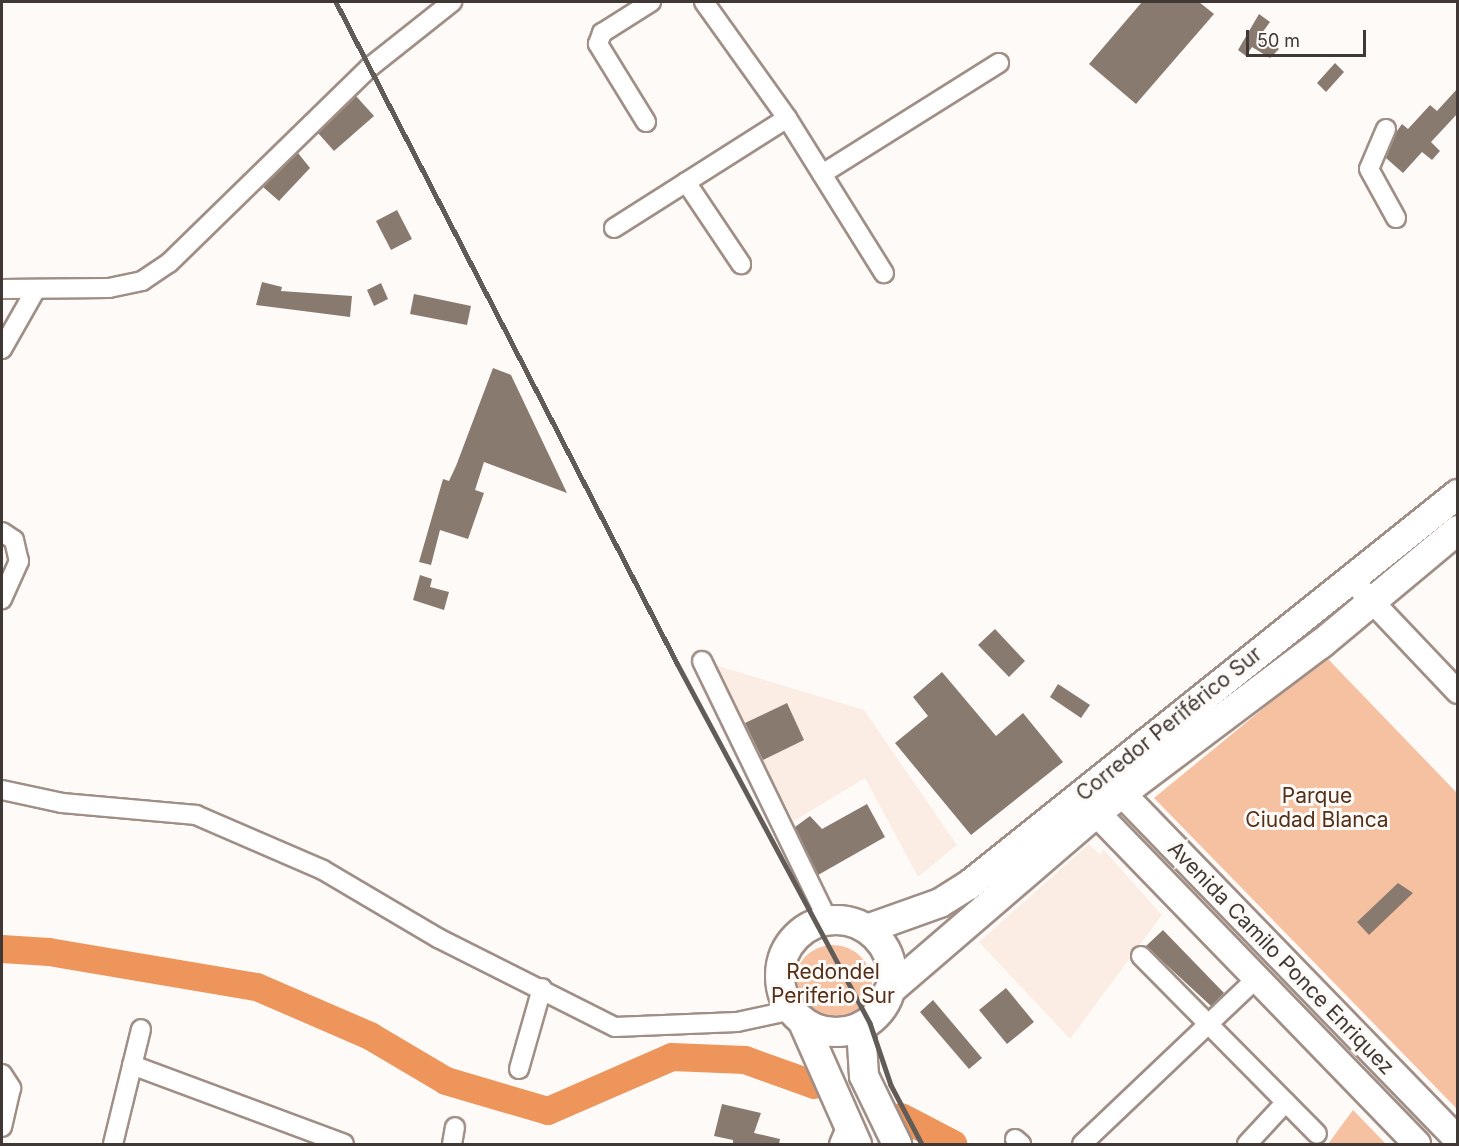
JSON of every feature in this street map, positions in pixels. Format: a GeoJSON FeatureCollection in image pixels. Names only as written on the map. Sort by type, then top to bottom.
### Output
{"type":"FeatureCollection","features":[{"type":"Feature","properties":{"kind":"main road","name":"Corredor Periférico Sur"},"geometry":{"type":"LineString","coordinates":[[888,992],[1088,805],[1351,579],[1458,494]]}},
{"type":"Feature","properties":{"kind":"main road","name":"Corredor Periférico Sur"},"geometry":{"type":"LineString","coordinates":[[1113,784],[1371,601],[1458,530]]}},
{"type":"Feature","properties":{"kind":"main road","name":"Avenida Camilo Ponce Enriquez"},"geometry":{"type":"LineString","coordinates":[[1113,784],[1458,1140]]}},
{"type":"Feature","properties":{"kind":"main road","name":"Corredor Periférico Sur"},"geometry":{"type":"LineString","coordinates":[[867,929],[940,903],[1088,805]]}},
{"type":"Feature","properties":{"kind":"main road","name":"Avenida Camilo Ponce Enriquez"},"geometry":{"type":"LineString","coordinates":[[1088,805],[1417,1144]]}},
{"type":"Feature","properties":{"kind":"main road"},"geometry":{"type":"LineString","coordinates":[[1202,923],[1225,901]]}},
{"type":"Feature","properties":{"kind":"main road"},"geometry":{"type":"LineString","coordinates":[[797,1015],[826,1030],[861,1028],[884,1007],[888,992],[888,957],[867,929],[828,921],[802,932],[786,951],[781,982],[848,1138]]}},
{"type":"Feature","properties":{"kind":"main road"},"geometry":{"type":"LineString","coordinates":[[861,1028],[864,1076],[897,1144]]}},
{"type":"Feature","properties":{"kind":"street"},"geometry":{"type":"LineString","coordinates":[[2,289],[35,291],[120,286],[142,281],[169,263],[370,67],[452,2]]}},
{"type":"Feature","properties":{"kind":"street"},"geometry":{"type":"LineString","coordinates":[[646,122],[598,44],[602,33],[651,2]]}},
{"type":"Feature","properties":{"kind":"street"},"geometry":{"type":"LineString","coordinates":[[704,2],[787,118],[884,273]]}},
{"type":"Feature","properties":{"kind":"street"},"geometry":{"type":"LineString","coordinates":[[822,174],[999,63]]}},
{"type":"Feature","properties":{"kind":"street"},"geometry":{"type":"LineString","coordinates":[[614,228],[787,118]]}},
{"type":"Feature","properties":{"kind":"street"},"geometry":{"type":"LineString","coordinates":[[1386,129],[1369,169],[1396,218]]}},
{"type":"Feature","properties":{"kind":"street"},"geometry":{"type":"LineString","coordinates":[[686,182],[741,264]]}},
{"type":"Feature","properties":{"kind":"street"},"geometry":{"type":"LineString","coordinates":[[2,349],[35,291]]}},
{"type":"Feature","properties":{"kind":"street"},"geometry":{"type":"LineString","coordinates":[[2,532],[14,540],[18,550],[6,580],[2,599]]}},
{"type":"Feature","properties":{"kind":"street"},"geometry":{"type":"LineString","coordinates":[[1351,579],[1458,692]]}},
{"type":"Feature","properties":{"kind":"street"},"geometry":{"type":"LineString","coordinates":[[702,661],[828,921]]}},
{"type":"Feature","properties":{"kind":"street"},"geometry":{"type":"LineString","coordinates":[[2,790],[62,803],[196,815],[323,870],[438,938],[542,988],[615,1027],[737,1022],[797,1015]]}},
{"type":"Feature","properties":{"kind":"street"},"geometry":{"type":"LineString","coordinates":[[1141,956],[1209,1022],[1317,1134]]}},
{"type":"Feature","properties":{"kind":"street"},"geometry":{"type":"LineString","coordinates":[[1082,1144],[1256,979]]}},
{"type":"Feature","properties":{"kind":"street"},"geometry":{"type":"LineString","coordinates":[[519,1069],[542,988]]}},
{"type":"Feature","properties":{"kind":"street"},"geometry":{"type":"LineString","coordinates":[[113,1144],[141,1029]]}},
{"type":"Feature","properties":{"kind":"street"},"geometry":{"type":"LineString","coordinates":[[132,1065],[344,1144]]}},
{"type":"Feature","properties":{"kind":"street"},"geometry":{"type":"LineString","coordinates":[[2,1074],[11,1088],[2,1127]]}},
{"type":"Feature","properties":{"kind":"street"},"geometry":{"type":"LineString","coordinates":[[1247,1144],[1286,1102]]}},
{"type":"Feature","properties":{"kind":"shaded area"},"geometry":{"type":"Polygon","coordinates":[[[702,661],[864,710],[957,845],[918,877],[865,778],[794,821],[702,661]]]}},
{"type":"Feature","properties":{"kind":"shaded area"},"geometry":{"type":"Polygon","coordinates":[[[1089,844],[1100,855],[1103,849],[1162,915],[1070,1039],[979,942],[1089,844]]]}},
{"type":"Feature","properties":{"kind":"green space","name":"Parque Ciudad Blanca"},"geometry":{"type":"Polygon","coordinates":[[[1326,657],[1457,793],[1457,1109],[1154,798],[1326,657]]]}},
{"type":"Feature","properties":{"kind":"green space","name":"Redondel Periferio Sur"},"geometry":{"type":"Polygon","coordinates":[[[833,945],[848,948],[865,962],[872,984],[869,999],[855,1016],[833,1023],[818,1020],[801,1006],[794,984],[797,969],[811,952],[833,945]]]}},
{"type":"Feature","properties":{"kind":"green space"},"geometry":{"type":"Polygon","coordinates":[[[1353,1110],[1386,1144],[1328,1144],[1353,1110]]]}},
{"type":"Feature","properties":{"kind":"building"},"geometry":{"type":"Polygon","coordinates":[[[1142,2],[1199,2],[1214,14],[1136,104],[1089,64],[1142,2]]]}},
{"type":"Feature","properties":{"kind":"building"},"geometry":{"type":"Polygon","coordinates":[[[1259,14],[1270,22],[1262,33],[1279,49],[1270,58],[1252,47],[1246,56],[1238,50],[1259,14]]]}},
{"type":"Feature","properties":{"kind":"building"},"geometry":{"type":"Polygon","coordinates":[[[1335,63],[1344,72],[1326,92],[1317,83],[1335,63]]]}},
{"type":"Feature","properties":{"kind":"building"},"geometry":{"type":"Polygon","coordinates":[[[1458,88],[1458,113],[1431,142],[1440,151],[1432,160],[1422,152],[1403,173],[1386,158],[1397,131],[1402,124],[1408,129],[1430,105],[1437,111],[1458,88]]]}},
{"type":"Feature","properties":{"kind":"building"},"geometry":{"type":"Polygon","coordinates":[[[356,96],[374,116],[334,151],[318,133],[356,96]]]}},
{"type":"Feature","properties":{"kind":"building"},"geometry":{"type":"Polygon","coordinates":[[[298,153],[310,168],[279,201],[263,187],[298,153]]]}},
{"type":"Feature","properties":{"kind":"building"},"geometry":{"type":"Polygon","coordinates":[[[397,210],[412,239],[391,250],[376,221],[397,210]]]}},
{"type":"Feature","properties":{"kind":"building"},"geometry":{"type":"Polygon","coordinates":[[[262,282],[282,287],[281,291],[352,296],[350,317],[256,305],[262,282]]]}},
{"type":"Feature","properties":{"kind":"building"},"geometry":{"type":"Polygon","coordinates":[[[381,283],[388,299],[374,306],[367,290],[381,283]]]}},
{"type":"Feature","properties":{"kind":"building"},"geometry":{"type":"Polygon","coordinates":[[[414,294],[471,306],[467,325],[410,314],[414,294]]]}},
{"type":"Feature","properties":{"kind":"building"},"geometry":{"type":"Polygon","coordinates":[[[493,368],[511,375],[567,493],[484,462],[475,490],[484,493],[468,539],[440,530],[431,565],[419,562],[443,479],[449,481],[456,466],[493,368]]]}},
{"type":"Feature","properties":{"kind":"building"},"geometry":{"type":"Polygon","coordinates":[[[420,575],[432,579],[430,587],[449,592],[444,610],[413,600],[420,575]]]}},
{"type":"Feature","properties":{"kind":"building"},"geometry":{"type":"Polygon","coordinates":[[[995,629],[1025,661],[1009,677],[978,645],[995,629]]]}},
{"type":"Feature","properties":{"kind":"building"},"geometry":{"type":"Polygon","coordinates":[[[942,672],[996,736],[1023,713],[1063,762],[971,835],[895,743],[928,716],[913,697],[942,672]]]}},
{"type":"Feature","properties":{"kind":"building"},"geometry":{"type":"Polygon","coordinates":[[[1058,684],[1090,705],[1081,718],[1050,697],[1058,684]]]}},
{"type":"Feature","properties":{"kind":"building"},"geometry":{"type":"Polygon","coordinates":[[[787,703],[804,740],[763,760],[745,723],[787,703]]]}},
{"type":"Feature","properties":{"kind":"building"},"geometry":{"type":"Polygon","coordinates":[[[867,804],[885,837],[818,875],[795,827],[810,816],[822,829],[867,804]]]}},
{"type":"Feature","properties":{"kind":"building"},"geometry":{"type":"Polygon","coordinates":[[[1398,883],[1413,893],[1369,935],[1357,922],[1398,883]]]}},
{"type":"Feature","properties":{"kind":"building"},"geometry":{"type":"Polygon","coordinates":[[[1163,930],[1224,993],[1211,1006],[1146,946],[1163,930]]]}},
{"type":"Feature","properties":{"kind":"building"},"geometry":{"type":"Polygon","coordinates":[[[1006,988],[1034,1022],[1007,1044],[979,1010],[1006,988]]]}},
{"type":"Feature","properties":{"kind":"building"},"geometry":{"type":"Polygon","coordinates":[[[933,1000],[982,1058],[969,1069],[920,1012],[933,1000]]]}},
{"type":"Feature","properties":{"kind":"building"},"geometry":{"type":"Polygon","coordinates":[[[722,1104],[761,1113],[754,1133],[780,1139],[779,1144],[733,1144],[733,1140],[714,1136],[722,1104]]]}},
{"type":"Feature","properties":{"kind":"waterway"},"geometry":{"type":"LineString","coordinates":[[2,949],[49,952],[257,987],[370,1036],[446,1081],[548,1111],[672,1057],[745,1060],[815,1085]]}},
{"type":"Feature","properties":{"kind":"waterway"},"geometry":{"type":"LineString","coordinates":[[901,1117],[953,1144]]}},
{"type":"Feature","properties":{"kind":"railway"},"geometry":{"type":"LineString","coordinates":[[336,2],[677,663],[870,1023],[891,1085],[922,1144]]}}]}
